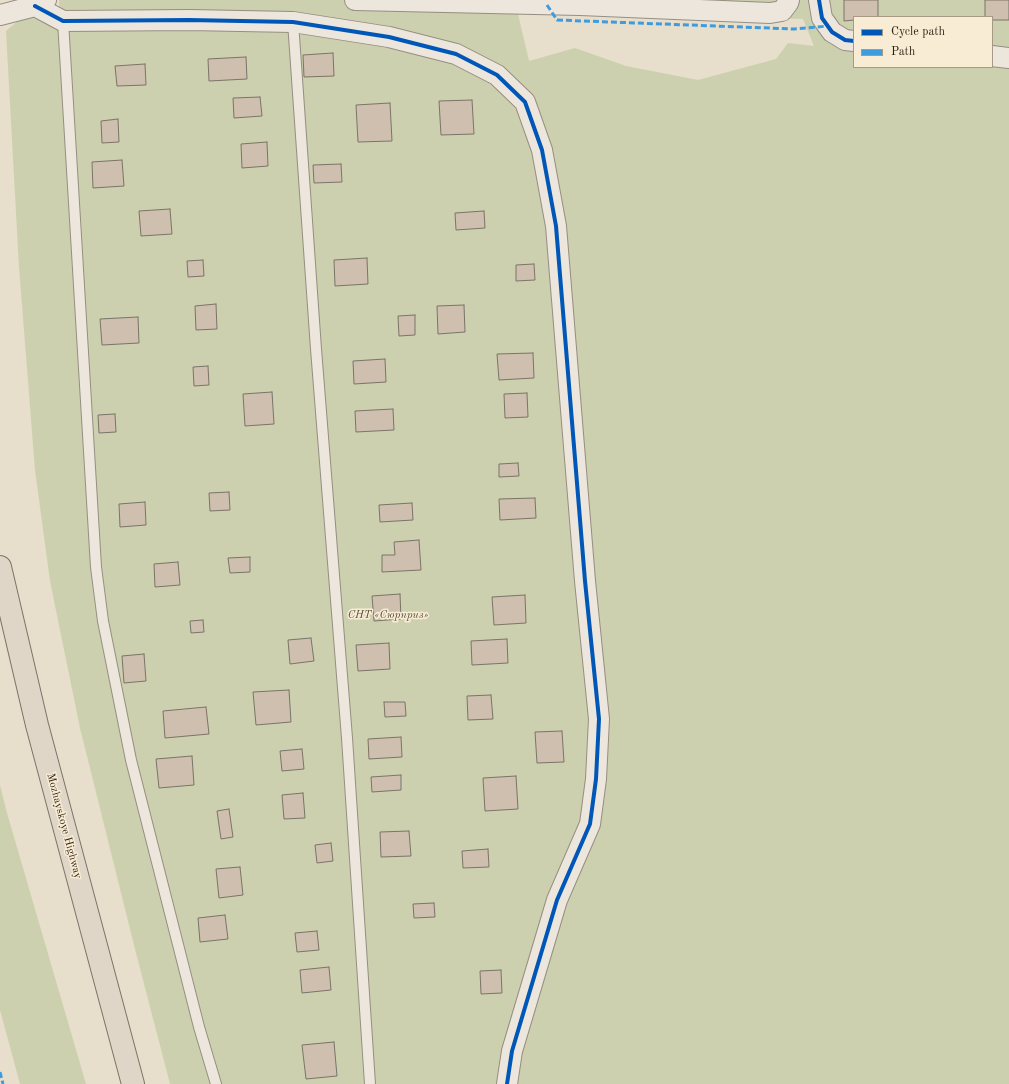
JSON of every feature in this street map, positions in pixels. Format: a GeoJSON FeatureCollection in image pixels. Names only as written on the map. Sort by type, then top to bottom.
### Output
{"type":"FeatureCollection","features":[{"type":"Feature","properties":{"kind":"main road","name":"Mozhayskoye Highway"},"geometry":{"type":"LineString","coordinates":[[0,567],[37,725],[133,1084]]}},
{"type":"Feature","properties":{"kind":"street"},"geometry":{"type":"LineString","coordinates":[[355,0],[580,3],[770,12],[782,11],[789,0]]}},
{"type":"Feature","properties":{"kind":"street"},"geometry":{"type":"LineString","coordinates":[[819,0],[822,18],[832,32],[846,40],[853,41]]}},
{"type":"Feature","properties":{"kind":"street"},"geometry":{"type":"LineString","coordinates":[[0,15],[40,3],[63,21],[189,20],[293,22],[389,37],[456,54],[496,75],[525,102],[542,150],[556,226],[585,581],[599,719],[596,779],[590,824],[557,900],[512,1051],[506,1084]]}},
{"type":"Feature","properties":{"kind":"street"},"geometry":{"type":"LineString","coordinates":[[993,56],[1009,58]]}},
{"type":"Feature","properties":{"kind":"lane"},"geometry":{"type":"LineString","coordinates":[[63,21],[96,566],[103,621],[131,760],[199,1027],[216,1084]]}},
{"type":"Feature","properties":{"kind":"lane"},"geometry":{"type":"LineString","coordinates":[[293,22],[316,349],[348,754],[370,1084]]}},
{"type":"Feature","properties":{"kind":"green space","name":"СНТ «Сюрприз»"},"geometry":{"type":"Polygon","coordinates":[[[59,0],[1009,0],[1009,1084],[170,1084],[80,728],[50,581],[35,470],[19,267],[6,31],[19,20],[30,17],[60,30],[59,0]],[[517,10],[529,61],[575,48],[626,66],[698,80],[776,59],[788,43],[814,46],[803,19],[517,10]]]}},
{"type":"Feature","properties":{"kind":"green space"},"geometry":{"type":"Polygon","coordinates":[[[0,785],[86,1084],[20,1084],[0,1010],[0,785]]]}},
{"type":"Feature","properties":{"kind":"building"},"geometry":{"type":"Polygon","coordinates":[[[844,0],[878,0],[878,16],[853,16],[853,20],[844,21],[844,0]]]}},
{"type":"Feature","properties":{"kind":"building"},"geometry":{"type":"Polygon","coordinates":[[[985,0],[1009,0],[1009,20],[993,20],[993,16],[985,16],[985,0]]]}},
{"type":"Feature","properties":{"kind":"building"},"geometry":{"type":"Polygon","coordinates":[[[333,53],[334,76],[304,77],[303,55],[333,53]]]}},
{"type":"Feature","properties":{"kind":"building"},"geometry":{"type":"Polygon","coordinates":[[[246,57],[247,79],[209,81],[208,59],[246,57]]]}},
{"type":"Feature","properties":{"kind":"building"},"geometry":{"type":"Polygon","coordinates":[[[145,64],[146,85],[117,86],[115,66],[145,64]]]}},
{"type":"Feature","properties":{"kind":"building"},"geometry":{"type":"Polygon","coordinates":[[[260,97],[262,116],[234,118],[233,98],[260,97]]]}},
{"type":"Feature","properties":{"kind":"building"},"geometry":{"type":"Polygon","coordinates":[[[472,100],[474,134],[441,135],[439,101],[472,100]]]}},
{"type":"Feature","properties":{"kind":"building"},"geometry":{"type":"Polygon","coordinates":[[[390,103],[392,141],[358,142],[356,105],[390,103]]]}},
{"type":"Feature","properties":{"kind":"building"},"geometry":{"type":"Polygon","coordinates":[[[118,119],[119,142],[102,143],[101,121],[118,119]]]}},
{"type":"Feature","properties":{"kind":"building"},"geometry":{"type":"Polygon","coordinates":[[[267,142],[268,166],[242,168],[241,144],[267,142]]]}},
{"type":"Feature","properties":{"kind":"building"},"geometry":{"type":"Polygon","coordinates":[[[122,160],[124,186],[93,188],[92,162],[122,160]]]}},
{"type":"Feature","properties":{"kind":"building"},"geometry":{"type":"Polygon","coordinates":[[[341,164],[342,182],[314,183],[313,165],[341,164]]]}},
{"type":"Feature","properties":{"kind":"building"},"geometry":{"type":"Polygon","coordinates":[[[170,209],[172,234],[141,236],[139,211],[170,209]]]}},
{"type":"Feature","properties":{"kind":"building"},"geometry":{"type":"Polygon","coordinates":[[[484,211],[485,228],[456,230],[455,213],[484,211]]]}},
{"type":"Feature","properties":{"kind":"building"},"geometry":{"type":"Polygon","coordinates":[[[367,258],[368,284],[335,286],[334,260],[367,258]]]}},
{"type":"Feature","properties":{"kind":"building"},"geometry":{"type":"Polygon","coordinates":[[[203,260],[204,276],[188,277],[187,261],[203,260]]]}},
{"type":"Feature","properties":{"kind":"building"},"geometry":{"type":"Polygon","coordinates":[[[534,264],[535,280],[516,281],[516,265],[534,264]]]}},
{"type":"Feature","properties":{"kind":"building"},"geometry":{"type":"Polygon","coordinates":[[[216,304],[217,329],[196,330],[195,306],[216,304]]]}},
{"type":"Feature","properties":{"kind":"building"},"geometry":{"type":"Polygon","coordinates":[[[464,305],[465,332],[438,334],[437,306],[464,305]]]}},
{"type":"Feature","properties":{"kind":"building"},"geometry":{"type":"Polygon","coordinates":[[[415,315],[415,335],[399,336],[398,316],[415,315]]]}},
{"type":"Feature","properties":{"kind":"building"},"geometry":{"type":"Polygon","coordinates":[[[138,317],[139,343],[102,345],[100,319],[138,317]]]}},
{"type":"Feature","properties":{"kind":"building"},"geometry":{"type":"Polygon","coordinates":[[[533,353],[534,378],[499,380],[497,354],[533,353]]]}},
{"type":"Feature","properties":{"kind":"building"},"geometry":{"type":"Polygon","coordinates":[[[385,359],[386,382],[354,384],[353,361],[385,359]]]}},
{"type":"Feature","properties":{"kind":"building"},"geometry":{"type":"Polygon","coordinates":[[[208,366],[209,385],[194,386],[193,367],[208,366]]]}},
{"type":"Feature","properties":{"kind":"building"},"geometry":{"type":"Polygon","coordinates":[[[272,392],[274,424],[245,426],[243,394],[272,392]]]}},
{"type":"Feature","properties":{"kind":"building"},"geometry":{"type":"Polygon","coordinates":[[[527,393],[528,417],[505,418],[504,394],[527,393]]]}},
{"type":"Feature","properties":{"kind":"building"},"geometry":{"type":"Polygon","coordinates":[[[393,409],[394,430],[356,432],[355,411],[393,409]]]}},
{"type":"Feature","properties":{"kind":"building"},"geometry":{"type":"Polygon","coordinates":[[[115,414],[116,432],[99,433],[98,415],[115,414]]]}},
{"type":"Feature","properties":{"kind":"building"},"geometry":{"type":"Polygon","coordinates":[[[518,463],[519,476],[499,477],[499,464],[518,463]]]}},
{"type":"Feature","properties":{"kind":"building"},"geometry":{"type":"Polygon","coordinates":[[[229,492],[230,510],[210,511],[209,493],[229,492]]]}},
{"type":"Feature","properties":{"kind":"building"},"geometry":{"type":"Polygon","coordinates":[[[535,498],[536,518],[500,520],[499,499],[535,498]]]}},
{"type":"Feature","properties":{"kind":"building"},"geometry":{"type":"Polygon","coordinates":[[[145,502],[146,525],[120,527],[119,504],[145,502]]]}},
{"type":"Feature","properties":{"kind":"building"},"geometry":{"type":"Polygon","coordinates":[[[412,503],[413,520],[380,522],[379,505],[412,503]]]}},
{"type":"Feature","properties":{"kind":"building"},"geometry":{"type":"Polygon","coordinates":[[[419,540],[421,570],[382,572],[382,555],[395,555],[394,542],[419,540]]]}},
{"type":"Feature","properties":{"kind":"building"},"geometry":{"type":"Polygon","coordinates":[[[250,557],[250,572],[230,573],[228,558],[250,557]]]}},
{"type":"Feature","properties":{"kind":"building"},"geometry":{"type":"Polygon","coordinates":[[[178,562],[180,585],[155,587],[154,564],[178,562]]]}},
{"type":"Feature","properties":{"kind":"building"},"geometry":{"type":"Polygon","coordinates":[[[400,594],[401,619],[374,621],[372,596],[400,594]]]}},
{"type":"Feature","properties":{"kind":"building"},"geometry":{"type":"Polygon","coordinates":[[[525,595],[526,623],[494,625],[492,597],[525,595]]]}},
{"type":"Feature","properties":{"kind":"building"},"geometry":{"type":"Polygon","coordinates":[[[203,620],[204,632],[191,633],[190,621],[203,620]]]}},
{"type":"Feature","properties":{"kind":"building"},"geometry":{"type":"Polygon","coordinates":[[[311,638],[314,661],[290,664],[288,640],[311,638]]]}},
{"type":"Feature","properties":{"kind":"building"},"geometry":{"type":"Polygon","coordinates":[[[507,639],[508,663],[472,665],[471,641],[507,639]]]}},
{"type":"Feature","properties":{"kind":"building"},"geometry":{"type":"Polygon","coordinates":[[[389,643],[390,669],[358,671],[356,645],[389,643]]]}},
{"type":"Feature","properties":{"kind":"building"},"geometry":{"type":"Polygon","coordinates":[[[144,654],[146,681],[124,683],[122,656],[144,654]]]}},
{"type":"Feature","properties":{"kind":"building"},"geometry":{"type":"Polygon","coordinates":[[[289,690],[291,722],[256,725],[253,692],[289,690]]]}},
{"type":"Feature","properties":{"kind":"building"},"geometry":{"type":"Polygon","coordinates":[[[491,695],[493,719],[468,720],[467,696],[491,695]]]}},
{"type":"Feature","properties":{"kind":"building"},"geometry":{"type":"Polygon","coordinates":[[[384,702],[405,702],[406,716],[385,717],[384,702]]]}},
{"type":"Feature","properties":{"kind":"building"},"geometry":{"type":"Polygon","coordinates":[[[206,707],[209,734],[165,738],[163,711],[206,707]]]}},
{"type":"Feature","properties":{"kind":"building"},"geometry":{"type":"Polygon","coordinates":[[[562,731],[564,762],[537,763],[535,732],[562,731]]]}},
{"type":"Feature","properties":{"kind":"building"},"geometry":{"type":"Polygon","coordinates":[[[401,737],[402,757],[369,759],[368,739],[401,737]]]}},
{"type":"Feature","properties":{"kind":"building"},"geometry":{"type":"Polygon","coordinates":[[[302,749],[304,769],[282,771],[280,751],[302,749]]]}},
{"type":"Feature","properties":{"kind":"building"},"geometry":{"type":"Polygon","coordinates":[[[192,756],[194,785],[159,788],[156,759],[192,756]]]}},
{"type":"Feature","properties":{"kind":"building"},"geometry":{"type":"Polygon","coordinates":[[[401,775],[401,790],[372,792],[371,777],[401,775]]]}},
{"type":"Feature","properties":{"kind":"building"},"geometry":{"type":"Polygon","coordinates":[[[516,776],[518,809],[485,811],[483,778],[516,776]]]}},
{"type":"Feature","properties":{"kind":"building"},"geometry":{"type":"Polygon","coordinates":[[[303,793],[305,818],[284,819],[282,795],[303,793]]]}},
{"type":"Feature","properties":{"kind":"building"},"geometry":{"type":"Polygon","coordinates":[[[229,809],[233,837],[221,839],[217,811],[229,809]]]}},
{"type":"Feature","properties":{"kind":"building"},"geometry":{"type":"Polygon","coordinates":[[[409,831],[411,856],[381,857],[380,832],[409,831]]]}},
{"type":"Feature","properties":{"kind":"building"},"geometry":{"type":"Polygon","coordinates":[[[331,843],[333,861],[317,863],[315,845],[331,843]]]}},
{"type":"Feature","properties":{"kind":"building"},"geometry":{"type":"Polygon","coordinates":[[[488,849],[489,867],[463,868],[462,851],[488,849]]]}},
{"type":"Feature","properties":{"kind":"building"},"geometry":{"type":"Polygon","coordinates":[[[240,867],[243,895],[219,898],[216,869],[240,867]]]}},
{"type":"Feature","properties":{"kind":"building"},"geometry":{"type":"Polygon","coordinates":[[[434,903],[435,917],[414,918],[413,904],[434,903]]]}},
{"type":"Feature","properties":{"kind":"building"},"geometry":{"type":"Polygon","coordinates":[[[225,915],[228,939],[200,942],[198,918],[225,915]]]}},
{"type":"Feature","properties":{"kind":"building"},"geometry":{"type":"Polygon","coordinates":[[[317,931],[319,950],[297,952],[295,933],[317,931]]]}},
{"type":"Feature","properties":{"kind":"building"},"geometry":{"type":"Polygon","coordinates":[[[329,967],[331,990],[302,993],[300,970],[329,967]]]}},
{"type":"Feature","properties":{"kind":"building"},"geometry":{"type":"Polygon","coordinates":[[[501,970],[502,993],[481,994],[480,971],[501,970]]]}},
{"type":"Feature","properties":{"kind":"building"},"geometry":{"type":"Polygon","coordinates":[[[334,1042],[337,1076],[306,1079],[302,1045],[334,1042]]]}},
{"type":"Feature","properties":{"kind":"marked path"},"geometry":{"type":"LineString","coordinates":[[547,5],[557,20],[794,29],[828,26]]}},
{"type":"Feature","properties":{"kind":"marked path"},"geometry":{"type":"LineString","coordinates":[[0,1072],[3,1084]]}},
{"type":"Feature","properties":{"kind":"cycle path"},"geometry":{"type":"LineString","coordinates":[[819,0],[822,18],[832,32],[845,40],[853,41]]}},
{"type":"Feature","properties":{"kind":"cycle path"},"geometry":{"type":"LineString","coordinates":[[35,6],[63,21],[189,20],[293,22],[389,37],[456,54],[497,75],[525,102],[542,150],[556,226],[585,581],[599,719],[596,779],[590,824],[557,900],[512,1051],[507,1084]]}}]}
